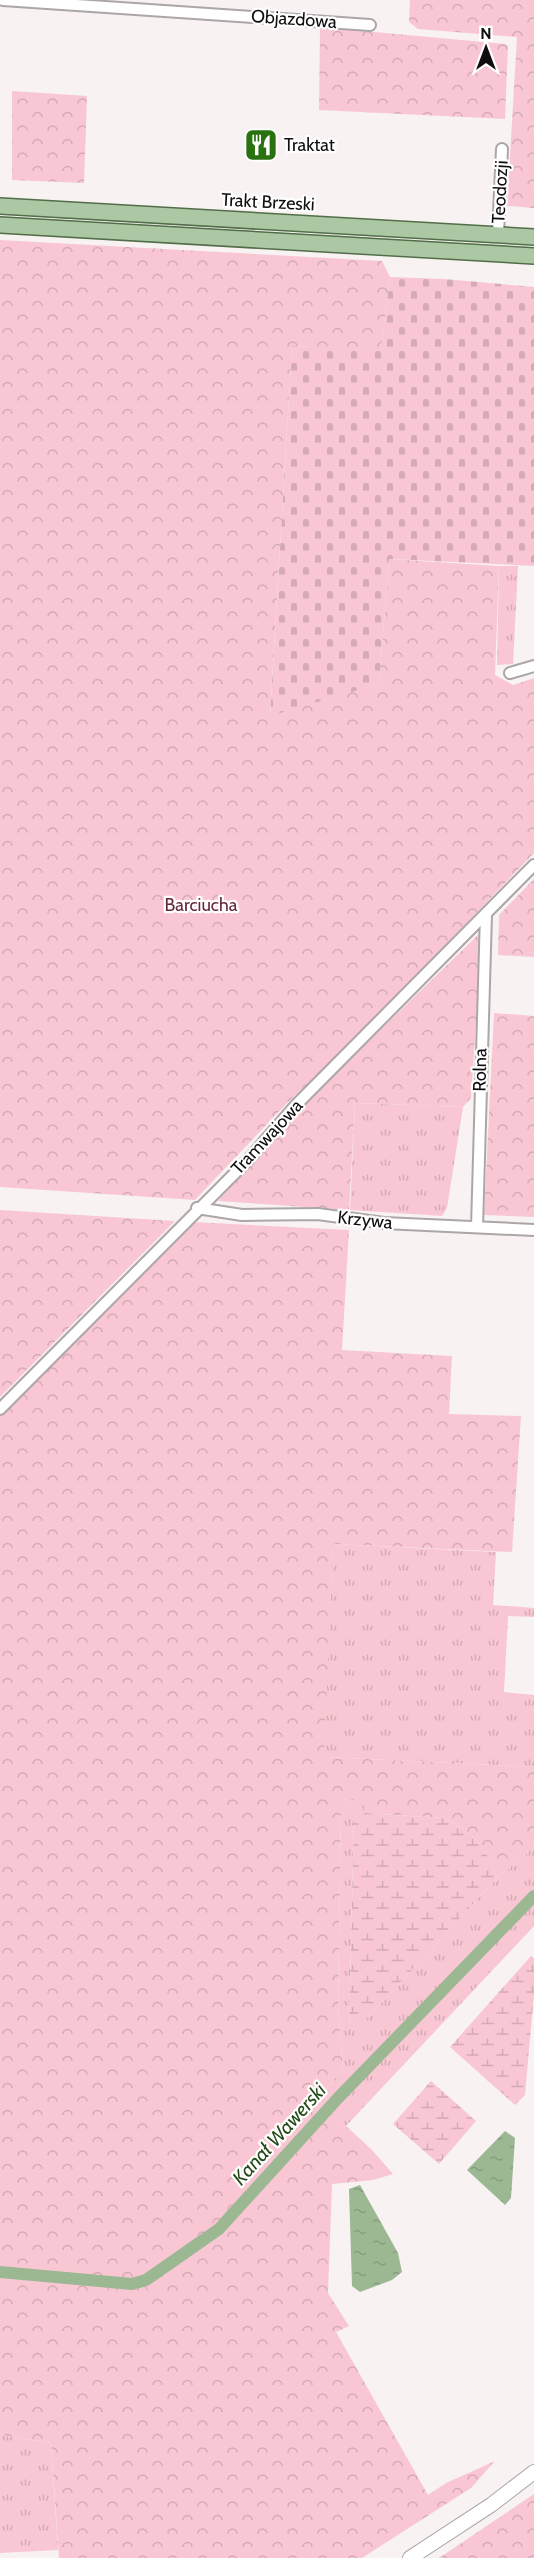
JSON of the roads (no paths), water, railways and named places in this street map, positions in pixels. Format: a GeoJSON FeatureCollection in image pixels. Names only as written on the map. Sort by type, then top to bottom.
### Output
{"type":"FeatureCollection","features":[{"type":"Feature","properties":{"kind":"main road","name":"Trakt Brzeski"},"geometry":{"type":"LineString","coordinates":[[0,206],[534,237]]}},
{"type":"Feature","properties":{"kind":"main road"},"geometry":{"type":"LineString","coordinates":[[0,225],[534,256]]}},
{"type":"Feature","properties":{"kind":"street","name":"Objazdowa"},"geometry":{"type":"LineString","coordinates":[[3,0],[370,25]]}},
{"type":"Feature","properties":{"kind":"street","name":"Teodozji"},"geometry":{"type":"LineString","coordinates":[[498,234],[502,149]]}},
{"type":"Feature","properties":{"kind":"street"},"geometry":{"type":"LineString","coordinates":[[510,673],[534,666]]}},
{"type":"Feature","properties":{"kind":"street","name":"Tramwajowa"},"geometry":{"type":"LineString","coordinates":[[0,1409],[197,1208],[249,1159],[295,1106],[534,865]]}},
{"type":"Feature","properties":{"kind":"street","name":"Rolna"},"geometry":{"type":"LineString","coordinates":[[477,1227],[486,914]]}},
{"type":"Feature","properties":{"kind":"street","name":"Krzywa"},"geometry":{"type":"LineString","coordinates":[[197,1208],[242,1215],[318,1214],[384,1223],[534,1230]]}},
{"type":"Feature","properties":{"kind":"street"},"geometry":{"type":"LineString","coordinates":[[410,2558],[491,2505],[534,2472]]}},
{"type":"Feature","properties":{"kind":"water"},"geometry":{"type":"Polygon","coordinates":[[[505,2131],[515,2138],[511,2198],[505,2205],[467,2170],[505,2131]]]}},
{"type":"Feature","properties":{"kind":"water"},"geometry":{"type":"Polygon","coordinates":[[[360,2185],[398,2253],[402,2272],[392,2280],[360,2292],[352,2286],[349,2189],[360,2185]]]}},
{"type":"Feature","properties":{"kind":"waterway","name":"Kanał Wawerski"},"geometry":{"type":"LineString","coordinates":[[0,2272],[132,2284],[146,2280],[219,2229],[338,2098],[534,1896]]}},
{"type":"Feature","properties":{"kind":"place","name":"Traktat"},"geometry":{"type":"Point","coordinates":[261,145]}},
{"type":"Feature","properties":{"kind":"park label","name":"Barciucha"},"geometry":{"type":"Point","coordinates":[201,905]}}]}
